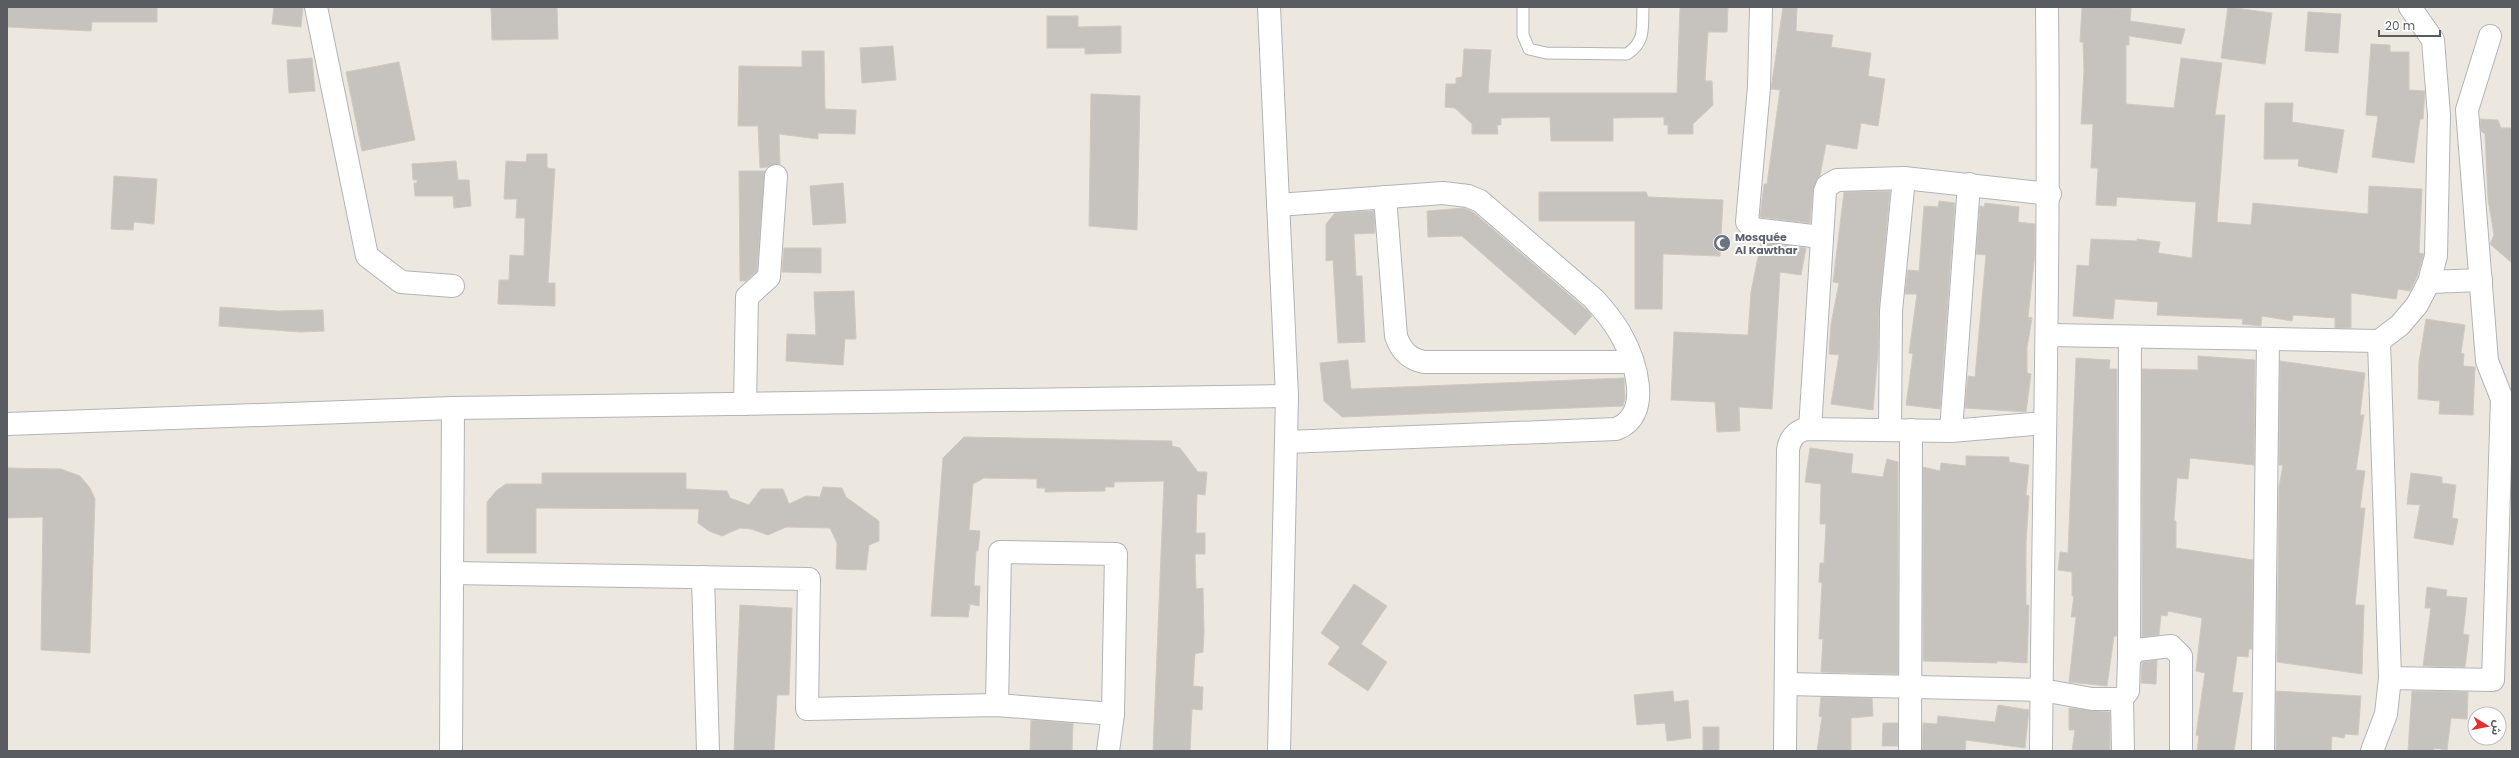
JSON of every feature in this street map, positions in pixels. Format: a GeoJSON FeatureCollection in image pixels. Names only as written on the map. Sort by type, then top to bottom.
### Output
{"type":"FeatureCollection","features":[{"type":"Feature","properties":{"kind":"street"},"geometry":{"type":"LineString","coordinates":[[316,7],[367,256],[401,282],[453,286]]}},
{"type":"Feature","properties":{"kind":"street"},"geometry":{"type":"LineString","coordinates":[[1269,7],[1287,396],[1279,751]]}},
{"type":"Feature","properties":{"kind":"street"},"geometry":{"type":"LineString","coordinates":[[1761,7],[1759,87],[1747,222],[1753,229],[1821,237]]}},
{"type":"Feature","properties":{"kind":"street"},"geometry":{"type":"LineString","coordinates":[[2041,751],[2044,423],[2048,335],[2050,194],[2047,7]]}},
{"type":"Feature","properties":{"kind":"street"},"geometry":{"type":"LineString","coordinates":[[2048,335],[2379,341],[2400,325],[2417,305],[2429,282],[2436,256],[2439,115],[2432,40],[2410,7]]}},
{"type":"Feature","properties":{"kind":"street"},"geometry":{"type":"LineString","coordinates":[[2390,678],[2493,680],[2507,402],[2487,361],[2467,110],[2490,36]]}},
{"type":"Feature","properties":{"kind":"street"},"geometry":{"type":"LineString","coordinates":[[746,404],[748,297],[769,277],[776,176]]}},
{"type":"Feature","properties":{"kind":"street"},"geometry":{"type":"LineString","coordinates":[[1904,178],[1891,311],[1901,430],[1912,686],[1910,751]]}},
{"type":"Feature","properties":{"kind":"street"},"geometry":{"type":"LineString","coordinates":[[1810,429],[1821,237],[1825,191],[1831,182],[1842,179],[1904,178],[2050,194]]}},
{"type":"Feature","properties":{"kind":"street"},"geometry":{"type":"LineString","coordinates":[[1952,431],[1969,184]]}},
{"type":"Feature","properties":{"kind":"street"},"geometry":{"type":"LineString","coordinates":[[1278,205],[1455,193],[1468,196],[1485,204],[1594,299],[1621,334],[1632,362],[1638,391],[1636,413],[1631,420],[1616,429],[1287,442]]}},
{"type":"Feature","properties":{"kind":"street"},"geometry":{"type":"LineString","coordinates":[[1385,197],[1396,336],[1403,351],[1409,356],[1424,362],[1632,362]]}},
{"type":"Feature","properties":{"kind":"street"},"geometry":{"type":"LineString","coordinates":[[2429,282],[2481,280]]}},
{"type":"Feature","properties":{"kind":"street"},"geometry":{"type":"LineString","coordinates":[[2123,751],[2122,699],[2128,691],[2129,658],[2130,336]]}},
{"type":"Feature","properties":{"kind":"street"},"geometry":{"type":"LineString","coordinates":[[2263,751],[2268,339]]}},
{"type":"Feature","properties":{"kind":"street"},"geometry":{"type":"LineString","coordinates":[[2372,751],[2386,714],[2390,678],[2379,341]]}},
{"type":"Feature","properties":{"kind":"street"},"geometry":{"type":"LineString","coordinates":[[7,424],[453,408],[1287,396]]}},
{"type":"Feature","properties":{"kind":"street"},"geometry":{"type":"LineString","coordinates":[[451,751],[453,408]]}},
{"type":"Feature","properties":{"kind":"street"},"geometry":{"type":"LineString","coordinates":[[1785,751],[1788,450],[1790,440],[1796,433],[1810,429],[1952,431],[2044,423]]}},
{"type":"Feature","properties":{"kind":"street"},"geometry":{"type":"LineString","coordinates":[[997,705],[1000,552],[1116,554],[1113,714],[1108,751]]}},
{"type":"Feature","properties":{"kind":"street"},"geometry":{"type":"LineString","coordinates":[[452,573],[810,579],[807,709],[997,705],[1113,714]]}},
{"type":"Feature","properties":{"kind":"street"},"geometry":{"type":"LineString","coordinates":[[703,577],[708,751]]}},
{"type":"Feature","properties":{"kind":"street"},"geometry":{"type":"LineString","coordinates":[[2129,658],[2137,650],[2171,646],[2181,656],[2181,751]]}},
{"type":"Feature","properties":{"kind":"street"},"geometry":{"type":"LineString","coordinates":[[1786,684],[2042,690],[2092,699],[2122,699]]}},
{"type":"Feature","properties":{"kind":"lane"},"geometry":{"type":"LineString","coordinates":[[1523,7],[1523,35],[1530,49],[1546,53],[1626,54],[1638,46],[1642,33],[1643,7]]}},
{"type":"Feature","properties":{"kind":"building"},"geometry":{"type":"Polygon","coordinates":[[[7,7],[157,7],[157,22],[92,22],[91,31],[7,27],[7,7]]]}},
{"type":"Feature","properties":{"kind":"building"},"geometry":{"type":"Polygon","coordinates":[[[274,7],[303,7],[301,27],[272,24],[274,7]]]}},
{"type":"Feature","properties":{"kind":"building"},"geometry":{"type":"Polygon","coordinates":[[[491,7],[557,7],[558,39],[492,40],[491,7]]]}},
{"type":"Feature","properties":{"kind":"building"},"geometry":{"type":"Polygon","coordinates":[[[1680,7],[1728,7],[1727,32],[1708,32],[1705,81],[1712,81],[1713,105],[1693,124],[1693,134],[1668,134],[1668,125],[1664,125],[1664,117],[1613,118],[1613,141],[1551,141],[1550,117],[1501,118],[1501,125],[1497,125],[1498,134],[1472,134],[1472,124],[1455,108],[1445,107],[1446,84],[1456,84],[1456,78],[1462,77],[1464,49],[1491,50],[1488,93],[1677,93],[1680,7]]]}},
{"type":"Feature","properties":{"kind":"building"},"geometry":{"type":"Polygon","coordinates":[[[1783,7],[1797,7],[1796,31],[1833,35],[1831,47],[1871,53],[1868,76],[1885,79],[1878,126],[1861,123],[1857,149],[1826,144],[1820,176],[1813,190],[1810,223],[1760,217],[1764,184],[1767,184],[1780,90],[1771,89],[1783,7]]]}},
{"type":"Feature","properties":{"kind":"building"},"geometry":{"type":"Polygon","coordinates":[[[2082,7],[2131,8],[2130,21],[2185,29],[2181,44],[2129,36],[2129,45],[2126,45],[2126,104],[2174,108],[2181,58],[2222,63],[2215,115],[2225,115],[2217,222],[2251,225],[2253,203],[2368,214],[2369,186],[2422,189],[2419,253],[2424,254],[2417,277],[2410,291],[2398,289],[2396,299],[2351,293],[2351,328],[2335,328],[2335,318],[2293,315],[2292,321],[2262,316],[2261,326],[2242,324],[2243,319],[2157,315],[2158,302],[2115,299],[2113,319],[2073,316],[2077,265],[2089,266],[2091,239],[2137,241],[2137,239],[2160,242],[2158,253],[2192,258],[2196,202],[2117,197],[2116,206],[2096,205],[2098,168],[2091,168],[2093,124],[2081,124],[2084,71],[2083,42],[2080,42],[2082,7]]]}},
{"type":"Feature","properties":{"kind":"building"},"geometry":{"type":"Polygon","coordinates":[[[2228,7],[2272,13],[2265,64],[2221,58],[2228,7]]]}},
{"type":"Feature","properties":{"kind":"building"},"geometry":{"type":"Polygon","coordinates":[[[2308,12],[2341,14],[2338,53],[2305,51],[2308,12]]]}},
{"type":"Feature","properties":{"kind":"building"},"geometry":{"type":"Polygon","coordinates":[[[1047,16],[1078,16],[1078,27],[1121,26],[1121,53],[1085,54],[1085,48],[1047,48],[1047,16]]]}},
{"type":"Feature","properties":{"kind":"building"},"geometry":{"type":"Polygon","coordinates":[[[2371,44],[2390,45],[2390,52],[2409,52],[2409,90],[2425,91],[2423,119],[2420,119],[2414,163],[2372,157],[2378,116],[2366,115],[2371,44]]]}},
{"type":"Feature","properties":{"kind":"building"},"geometry":{"type":"Polygon","coordinates":[[[893,46],[896,80],[862,83],[860,48],[893,46]]]}},
{"type":"Feature","properties":{"kind":"building"},"geometry":{"type":"Polygon","coordinates":[[[802,51],[824,51],[825,109],[856,110],[855,134],[818,133],[818,139],[779,134],[780,165],[760,168],[758,126],[738,126],[739,66],[802,67],[802,51]]]}},
{"type":"Feature","properties":{"kind":"building"},"geometry":{"type":"Polygon","coordinates":[[[312,58],[315,91],[289,93],[287,60],[312,58]]]}},
{"type":"Feature","properties":{"kind":"building"},"geometry":{"type":"Polygon","coordinates":[[[399,62],[415,140],[362,151],[346,72],[399,62]]]}},
{"type":"Feature","properties":{"kind":"building"},"geometry":{"type":"Polygon","coordinates":[[[1091,94],[1140,96],[1137,230],[1089,226],[1091,94]]]}},
{"type":"Feature","properties":{"kind":"building"},"geometry":{"type":"Polygon","coordinates":[[[2265,103],[2293,103],[2292,122],[2344,130],[2337,173],[2298,166],[2299,159],[2264,159],[2265,103]]]}},
{"type":"Feature","properties":{"kind":"building"},"geometry":{"type":"Polygon","coordinates":[[[2480,119],[2498,120],[2501,128],[2512,128],[2512,263],[2490,244],[2494,235],[2488,199],[2485,134],[2481,131],[2480,119]]]}},
{"type":"Feature","properties":{"kind":"building"},"geometry":{"type":"Polygon","coordinates":[[[527,154],[547,154],[547,168],[555,169],[548,283],[555,283],[555,306],[498,304],[499,280],[509,280],[510,255],[524,256],[525,218],[516,218],[517,199],[504,199],[506,161],[526,162],[527,154]]]}},
{"type":"Feature","properties":{"kind":"building"},"geometry":{"type":"Polygon","coordinates":[[[456,161],[458,180],[469,180],[471,206],[454,208],[453,196],[415,196],[414,183],[417,183],[417,180],[413,180],[412,164],[456,161]]]}},
{"type":"Feature","properties":{"kind":"building"},"geometry":{"type":"Polygon","coordinates":[[[739,171],[765,171],[757,271],[746,281],[740,281],[739,171]]]}},
{"type":"Feature","properties":{"kind":"building"},"geometry":{"type":"Polygon","coordinates":[[[114,176],[157,179],[154,224],[134,222],[133,230],[111,229],[114,176]]]}},
{"type":"Feature","properties":{"kind":"building"},"geometry":{"type":"Polygon","coordinates":[[[843,183],[846,223],[813,225],[810,186],[843,183]]]}},
{"type":"Feature","properties":{"kind":"building"},"geometry":{"type":"Polygon","coordinates":[[[1890,191],[1879,310],[1878,353],[1873,410],[1831,404],[1839,355],[1829,354],[1831,324],[1839,283],[1833,282],[1844,192],[1890,191]]]}},
{"type":"Feature","properties":{"kind":"building"},"geometry":{"type":"Polygon","coordinates":[[[1539,192],[1646,192],[1648,197],[1723,200],[1720,256],[1663,254],[1662,309],[1635,309],[1635,221],[1539,221],[1539,192]]]}},
{"type":"Feature","properties":{"kind":"building"},"geometry":{"type":"Polygon","coordinates":[[[1939,201],[1955,203],[1940,409],[1906,405],[1913,354],[1909,353],[1917,294],[1905,294],[1908,270],[1919,271],[1924,206],[1938,207],[1939,201]]]}},
{"type":"Feature","properties":{"kind":"building"},"geometry":{"type":"Polygon","coordinates":[[[1985,203],[2019,207],[2018,222],[2035,224],[2035,254],[2028,317],[2032,318],[2027,348],[2027,373],[2031,374],[2026,412],[1965,408],[1968,376],[1975,377],[1986,255],[1976,254],[1980,206],[1984,207],[1985,203]]]}},
{"type":"Feature","properties":{"kind":"building"},"geometry":{"type":"Polygon","coordinates":[[[1464,208],[1473,212],[1588,311],[1592,316],[1575,335],[1462,236],[1428,237],[1427,211],[1464,208]]]}},
{"type":"Feature","properties":{"kind":"building"},"geometry":{"type":"Polygon","coordinates":[[[1374,211],[1375,233],[1354,234],[1356,276],[1362,276],[1365,342],[1338,343],[1333,260],[1326,261],[1326,224],[1335,213],[1374,211]]]}},
{"type":"Feature","properties":{"kind":"building"},"geometry":{"type":"Polygon","coordinates":[[[1761,242],[1806,248],[1801,275],[1780,272],[1772,409],[1739,407],[1740,431],[1717,432],[1715,402],[1671,400],[1674,332],[1748,335],[1751,292],[1761,242]]]}},
{"type":"Feature","properties":{"kind":"building"},"geometry":{"type":"Polygon","coordinates":[[[784,248],[821,248],[821,273],[782,272],[784,248]]]}},
{"type":"Feature","properties":{"kind":"building"},"geometry":{"type":"Polygon","coordinates":[[[854,291],[856,339],[845,339],[843,365],[786,361],[787,334],[816,335],[814,292],[854,291]]]}},
{"type":"Feature","properties":{"kind":"building"},"geometry":{"type":"Polygon","coordinates":[[[220,307],[278,311],[323,310],[324,331],[300,332],[219,326],[220,307]]]}},
{"type":"Feature","properties":{"kind":"building"},"geometry":{"type":"Polygon","coordinates":[[[2426,319],[2465,325],[2461,353],[2464,354],[2463,366],[2475,367],[2473,415],[2439,414],[2440,401],[2418,399],[2419,362],[2426,319]]]}},
{"type":"Feature","properties":{"kind":"building"},"geometry":{"type":"Polygon","coordinates":[[[2198,356],[2255,360],[2254,465],[2190,458],[2188,479],[2177,478],[2174,521],[2176,521],[2176,548],[2253,560],[2252,649],[2249,649],[2248,657],[2237,656],[2232,692],[2243,693],[2234,751],[2197,751],[2199,736],[2196,735],[2205,673],[2196,671],[2202,618],[2168,611],[2167,616],[2161,615],[2159,635],[2142,637],[2142,369],[2198,370],[2198,356]]]}},
{"type":"Feature","properties":{"kind":"building"},"geometry":{"type":"Polygon","coordinates":[[[2076,358],[2110,360],[2109,369],[2117,369],[2117,636],[2114,636],[2107,686],[2069,682],[2076,617],[2071,617],[2074,596],[2072,596],[2072,572],[2058,570],[2060,552],[2068,553],[2076,358]]]}},
{"type":"Feature","properties":{"kind":"building"},"geometry":{"type":"Polygon","coordinates":[[[1348,360],[1351,389],[1624,378],[1625,398],[1623,406],[1342,417],[1324,401],[1320,363],[1348,360]]]}},
{"type":"Feature","properties":{"kind":"building"},"geometry":{"type":"Polygon","coordinates":[[[2280,361],[2365,373],[2360,415],[2364,415],[2356,470],[2365,471],[2360,508],[2365,508],[2355,605],[2364,605],[2362,674],[2277,662],[2279,487],[2283,465],[2279,465],[2280,361]]]}},
{"type":"Feature","properties":{"kind":"building"},"geometry":{"type":"Polygon","coordinates":[[[964,437],[1172,441],[1172,446],[1180,448],[1198,472],[1207,472],[1205,495],[1197,494],[1196,533],[1205,533],[1205,554],[1195,554],[1196,589],[1203,588],[1204,631],[1203,652],[1195,654],[1193,686],[1203,687],[1202,710],[1192,709],[1190,751],[1153,751],[1164,481],[1114,482],[1114,487],[1105,487],[1105,491],[1045,492],[1045,488],[1037,488],[1037,479],[984,478],[973,484],[969,530],[980,531],[978,551],[976,551],[974,586],[980,586],[979,606],[970,604],[968,617],[931,616],[943,458],[964,437]]]}},
{"type":"Feature","properties":{"kind":"building"},"geometry":{"type":"Polygon","coordinates":[[[1810,448],[1853,454],[1851,473],[1883,477],[1887,459],[1898,462],[1898,674],[1821,672],[1823,639],[1819,639],[1822,583],[1819,582],[1820,563],[1824,563],[1826,524],[1820,524],[1821,484],[1805,482],[1810,448]]]}},
{"type":"Feature","properties":{"kind":"building"},"geometry":{"type":"Polygon","coordinates":[[[1966,456],[2009,457],[2009,462],[2029,465],[2026,495],[2029,496],[2026,544],[2026,605],[2029,605],[2027,663],[1997,661],[1997,663],[1923,661],[1923,467],[1940,471],[1941,463],[1966,466],[1966,456]]]}},
{"type":"Feature","properties":{"kind":"building"},"geometry":{"type":"Polygon","coordinates":[[[7,468],[61,469],[80,476],[90,488],[95,499],[90,653],[41,650],[43,517],[7,518],[7,468]]]}},
{"type":"Feature","properties":{"kind":"building"},"geometry":{"type":"Polygon","coordinates":[[[542,473],[686,473],[686,489],[727,491],[730,498],[749,505],[761,489],[783,489],[789,504],[806,496],[820,497],[823,487],[842,488],[846,497],[879,521],[879,541],[869,545],[866,570],[836,569],[837,543],[830,528],[786,527],[768,535],[751,529],[740,528],[722,536],[709,531],[698,523],[699,509],[536,508],[536,553],[487,553],[487,502],[496,491],[506,484],[542,484],[542,473]]]}},
{"type":"Feature","properties":{"kind":"building"},"geometry":{"type":"Polygon","coordinates":[[[2411,473],[2442,477],[2442,483],[2456,485],[2452,518],[2458,519],[2453,545],[2414,538],[2420,505],[2407,504],[2411,473]]]}},
{"type":"Feature","properties":{"kind":"building"},"geometry":{"type":"Polygon","coordinates":[[[1354,584],[1387,606],[1361,644],[1387,662],[1368,691],[1328,664],[1340,647],[1321,633],[1354,584]]]}},
{"type":"Feature","properties":{"kind":"building"},"geometry":{"type":"Polygon","coordinates":[[[2427,587],[2447,590],[2446,596],[2467,598],[2463,634],[2469,635],[2465,667],[2423,666],[2431,608],[2425,608],[2427,587]]]}},
{"type":"Feature","properties":{"kind":"building"},"geometry":{"type":"Polygon","coordinates":[[[740,605],[792,608],[789,695],[777,695],[774,751],[734,751],[740,605]]]}},
{"type":"Feature","properties":{"kind":"building"},"geometry":{"type":"Polygon","coordinates":[[[2157,660],[2156,684],[2141,683],[2142,662],[2157,660]]]}},
{"type":"Feature","properties":{"kind":"building"},"geometry":{"type":"Polygon","coordinates":[[[1673,691],[1674,702],[1688,700],[1691,738],[1667,741],[1665,723],[1637,725],[1634,695],[1673,691]]]}},
{"type":"Feature","properties":{"kind":"building"},"geometry":{"type":"Polygon","coordinates":[[[2276,691],[2361,696],[2358,735],[2345,734],[2344,738],[2332,736],[2331,751],[2276,751],[2276,691]]]}},
{"type":"Feature","properties":{"kind":"building"},"geometry":{"type":"Polygon","coordinates":[[[2412,691],[2468,692],[2467,719],[2451,718],[2447,750],[2434,748],[2434,751],[2408,751],[2412,691]]]}},
{"type":"Feature","properties":{"kind":"building"},"geometry":{"type":"Polygon","coordinates":[[[1821,697],[1872,698],[1873,716],[1851,718],[1851,751],[1817,751],[1822,717],[1819,716],[1821,697]]]}},
{"type":"Feature","properties":{"kind":"building"},"geometry":{"type":"Polygon","coordinates":[[[1998,705],[2029,710],[2025,748],[1966,740],[1965,751],[1922,751],[1923,723],[1937,724],[1938,716],[1995,722],[1998,705]]]}},
{"type":"Feature","properties":{"kind":"building"},"geometry":{"type":"Polygon","coordinates":[[[2069,708],[2110,712],[2110,751],[2072,751],[2075,730],[2069,730],[2069,708]]]}},
{"type":"Feature","properties":{"kind":"building"},"geometry":{"type":"Polygon","coordinates":[[[1031,720],[1073,723],[1072,751],[1030,751],[1031,720]]]}},
{"type":"Feature","properties":{"kind":"building"},"geometry":{"type":"Polygon","coordinates":[[[1883,723],[1898,723],[1898,746],[1882,746],[1883,723]]]}},
{"type":"Feature","properties":{"kind":"building"},"geometry":{"type":"Polygon","coordinates":[[[1703,727],[1719,727],[1719,751],[1703,751],[1703,727]]]}},
{"type":"Feature","properties":{"kind":"place","name":"Mosquée Al Kawthar"},"geometry":{"type":"Point","coordinates":[1722,243]}}]}
